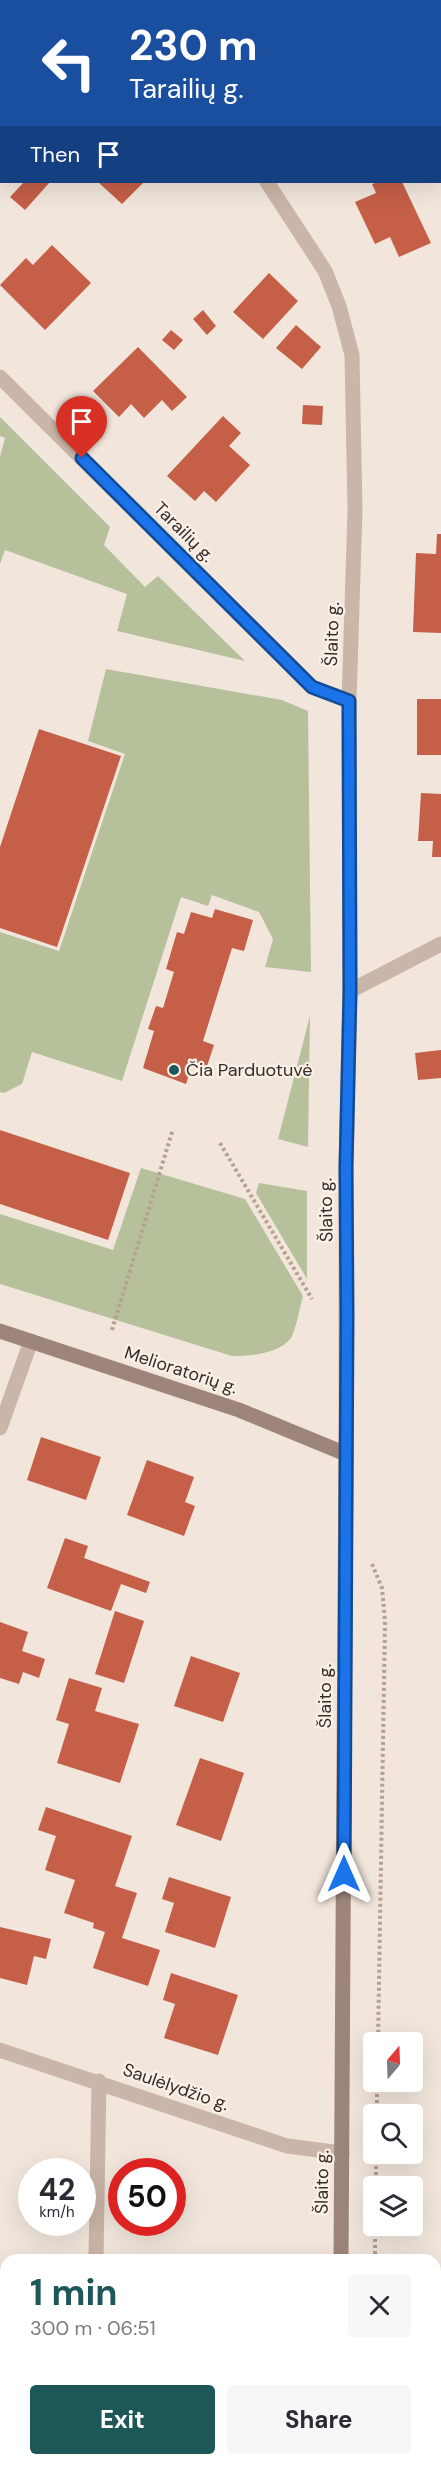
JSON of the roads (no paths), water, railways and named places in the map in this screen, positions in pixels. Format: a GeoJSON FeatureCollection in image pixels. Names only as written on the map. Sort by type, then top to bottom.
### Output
{"type":"FeatureCollection","features":[{"type":"Feature","properties":{"kind":"main road","name":"Melioratorių g."},"geometry":{"type":"LineString","coordinates":[[0,1331],[239,1410],[346,1454]]}},
{"type":"Feature","properties":{"kind":"main road","name":"Šlaito g."},"geometry":{"type":"LineString","coordinates":[[341,2254],[346,1454]]}},
{"type":"Feature","properties":{"kind":"street","name":"Šlaito g."},"geometry":{"type":"LineString","coordinates":[[268,183],[325,271],[339,306],[352,355],[355,511],[349,701],[350,991],[346,1167],[346,1454]]}},
{"type":"Feature","properties":{"kind":"street","name":"Tarailių g."},"geometry":{"type":"LineString","coordinates":[[0,376],[312,687],[349,701]]}},
{"type":"Feature","properties":{"kind":"street"},"geometry":{"type":"LineString","coordinates":[[350,991],[441,944]]}},
{"type":"Feature","properties":{"kind":"street"},"geometry":{"type":"LineString","coordinates":[[0,1428],[31,1341]]}},
{"type":"Feature","properties":{"kind":"street","name":"Saulėlydžio g."},"geometry":{"type":"LineString","coordinates":[[0,2050],[99,2081],[287,2146],[342,2153]]}},
{"type":"Feature","properties":{"kind":"street"},"geometry":{"type":"LineString","coordinates":[[96,2254],[99,2081]]}},
{"type":"Feature","properties":{"kind":"place","name":"Čia Parduotuvė"},"geometry":{"type":"Point","coordinates":[174,1070]}}]}
